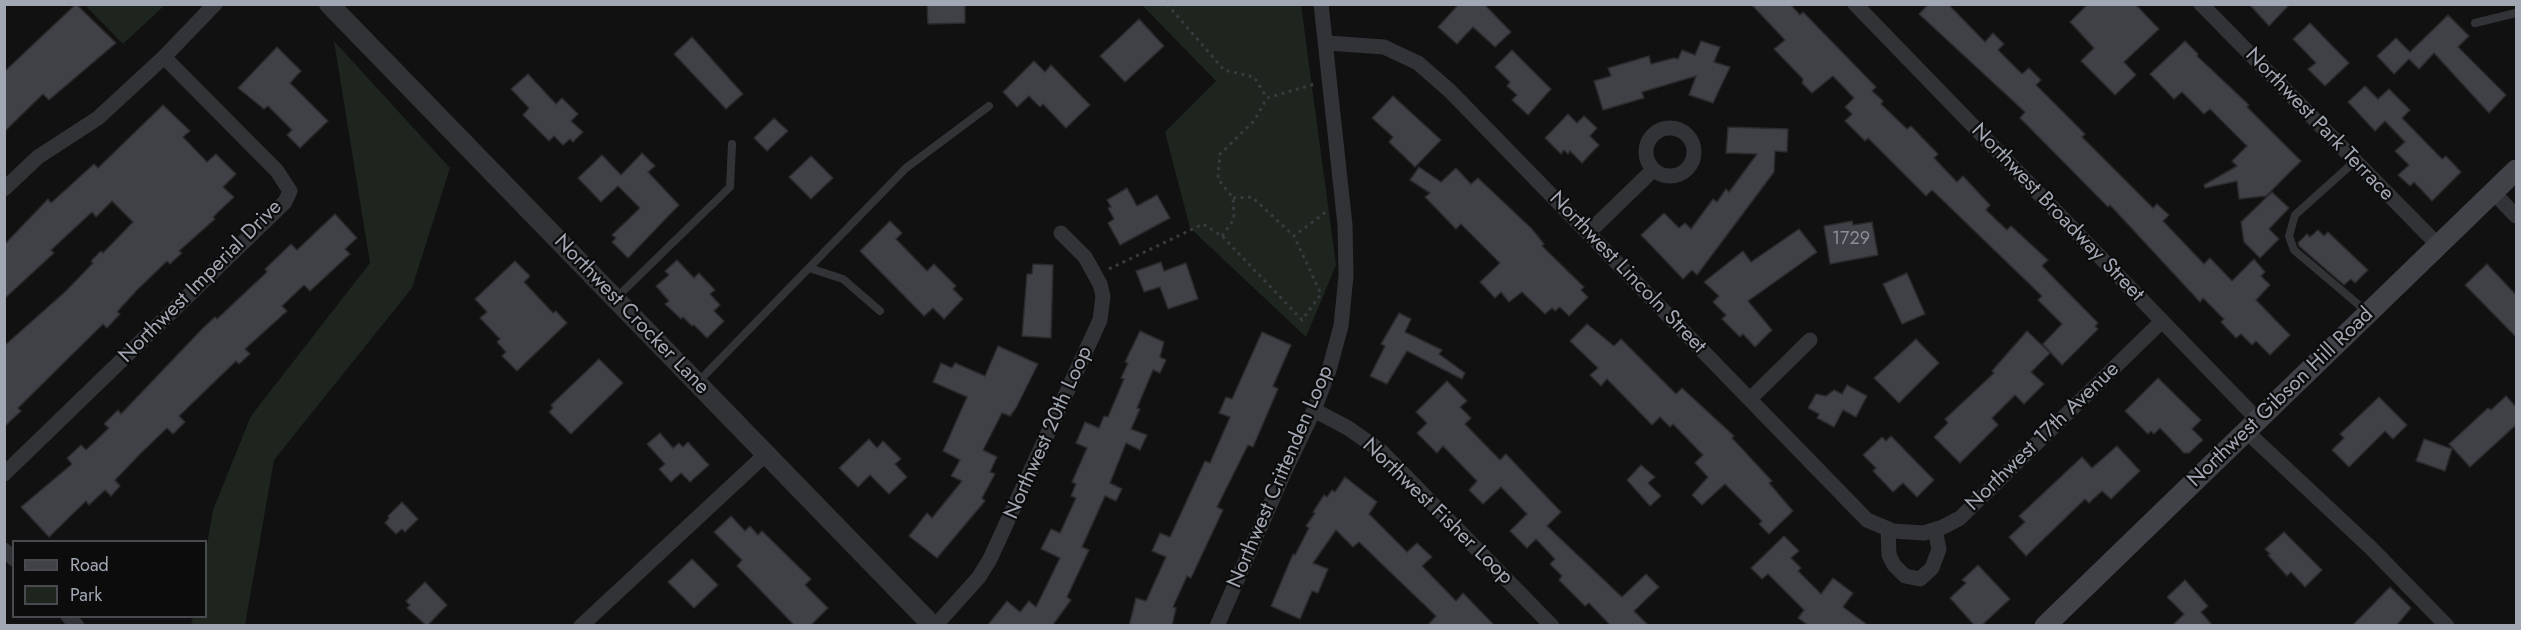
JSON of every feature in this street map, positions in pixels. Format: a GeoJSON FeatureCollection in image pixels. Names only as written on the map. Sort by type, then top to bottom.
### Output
{"type":"FeatureCollection","features":[{"type":"Feature","properties":{"kind":"main road","name":"Northwest Gibson Hill Road"},"geometry":{"type":"LineString","coordinates":[[2045,626],[2517,170]]}},
{"type":"Feature","properties":{"kind":"street"},"geometry":{"type":"LineString","coordinates":[[4,189],[38,157],[98,118],[164,57],[214,4]]}},
{"type":"Feature","properties":{"kind":"street","name":"Northwest Crocker Lane"},"geometry":{"type":"LineString","coordinates":[[329,4],[934,626]]}},
{"type":"Feature","properties":{"kind":"street","name":"Northwest Crittenden Loop"},"geometry":{"type":"LineString","coordinates":[[1217,626],[1278,485],[1314,410],[1329,370],[1344,302],[1346,250],[1343,207],[1328,43],[1321,4]]}},
{"type":"Feature","properties":{"kind":"street","name":"Northwest Broadway Street"},"geometry":{"type":"LineString","coordinates":[[1855,4],[2162,321],[2253,426],[2447,626]]}},
{"type":"Feature","properties":{"kind":"street","name":"Northwest Park Terrace"},"geometry":{"type":"LineString","coordinates":[[2201,4],[2438,245]]}},
{"type":"Feature","properties":{"kind":"street","name":"Northwest Lincoln Street"},"geometry":{"type":"LineString","coordinates":[[1328,43],[1384,47],[1418,63],[1450,91],[1868,520],[1888,530],[1912,533]]}},
{"type":"Feature","properties":{"kind":"street","name":"Northwest Imperial Drive"},"geometry":{"type":"LineString","coordinates":[[4,474],[280,207],[290,191],[277,171],[164,57]]}},
{"type":"Feature","properties":{"kind":"street"},"geometry":{"type":"LineString","coordinates":[[1588,233],[1653,170]]}},
{"type":"Feature","properties":{"kind":"street"},"geometry":{"type":"LineString","coordinates":[[2493,192],[2517,216]]}},
{"type":"Feature","properties":{"kind":"street","name":"Northwest 20th Loop"},"geometry":{"type":"LineString","coordinates":[[934,626],[979,577],[1025,489],[1100,320],[1103,296],[1096,275],[1085,257],[1061,233]]}},
{"type":"Feature","properties":{"kind":"street","name":"Northwest 17th Avenue"},"geometry":{"type":"LineString","coordinates":[[1912,533],[1935,530],[1960,518],[2162,321]]}},
{"type":"Feature","properties":{"kind":"street"},"geometry":{"type":"LineString","coordinates":[[1750,399],[1810,340]]}},
{"type":"Feature","properties":{"kind":"street","name":"Northwest Fisher Loop"},"geometry":{"type":"LineString","coordinates":[[1314,410],[1381,451],[1552,626]]}},
{"type":"Feature","properties":{"kind":"street"},"geometry":{"type":"LineString","coordinates":[[580,626],[766,454]]}},
{"type":"Feature","properties":{"kind":"street"},"geometry":{"type":"LineString","coordinates":[[1888,530],[1889,555],[1894,565],[1905,576],[1920,579],[1932,568],[1939,549],[1935,530]]}},
{"type":"Feature","properties":{"kind":"lane"},"geometry":{"type":"LineString","coordinates":[[2475,23],[2517,13]]}},
{"type":"Feature","properties":{"kind":"lane"},"geometry":{"type":"LineString","coordinates":[[696,383],[906,168],[989,106]]}},
{"type":"Feature","properties":{"kind":"lane"},"geometry":{"type":"LineString","coordinates":[[615,300],[730,187],[732,144]]}},
{"type":"Feature","properties":{"kind":"lane"},"geometry":{"type":"LineString","coordinates":[[2354,162],[2295,215],[2289,236],[2294,250],[2368,314]]}},
{"type":"Feature","properties":{"kind":"lane"},"geometry":{"type":"LineString","coordinates":[[809,268],[843,279],[880,311]]}},
{"type":"Feature","properties":{"kind":"path"},"geometry":{"type":"LineString","coordinates":[[1167,4],[1224,70],[1254,77],[1267,99]]}},
{"type":"Feature","properties":{"kind":"path"},"geometry":{"type":"LineString","coordinates":[[1222,236],[1234,219],[1233,198],[1218,178],[1220,154],[1254,121],[1267,99],[1330,80]]}},
{"type":"Feature","properties":{"kind":"path"},"geometry":{"type":"LineString","coordinates":[[1096,275],[1203,224],[1222,236],[1302,320],[1321,294],[1294,236],[1252,197],[1233,198]]}},
{"type":"Feature","properties":{"kind":"path"},"geometry":{"type":"LineString","coordinates":[[1294,236],[1329,210],[1343,207]]}},
{"type":"Feature","properties":{"kind":"green space"},"geometry":{"type":"Polygon","coordinates":[[[85,5],[165,5],[123,44],[85,5]]]}},
{"type":"Feature","properties":{"kind":"green space"},"geometry":{"type":"Polygon","coordinates":[[[1142,5],[1301,5],[1336,265],[1306,337],[1190,228],[1165,132],[1216,81],[1142,5]]]}},
{"type":"Feature","properties":{"kind":"green space"},"geometry":{"type":"Polygon","coordinates":[[[334,41],[450,168],[412,288],[274,460],[245,625],[191,625],[193,618],[207,618],[207,545],[213,510],[251,416],[370,263],[334,41]]]}},
{"type":"Feature","properties":{"kind":"building"},"geometry":{"type":"Polygon","coordinates":[[[76,4],[116,43],[49,100],[43,94],[4,132],[4,72],[76,4]]]}},
{"type":"Feature","properties":{"kind":"building"},"geometry":{"type":"Polygon","coordinates":[[[927,4],[965,4],[965,23],[928,24],[927,4]]]}},
{"type":"Feature","properties":{"kind":"building"},"geometry":{"type":"Polygon","coordinates":[[[1459,4],[1484,4],[1511,32],[1495,47],[1473,27],[1457,44],[1438,27],[1459,4]]]}},
{"type":"Feature","properties":{"kind":"building"},"geometry":{"type":"Polygon","coordinates":[[[1751,4],[1790,4],[1800,15],[1803,12],[1876,87],[1872,91],[1883,101],[1881,104],[1907,129],[1911,126],[1938,154],[1934,158],[1957,182],[1963,176],[1990,205],[1986,210],[2007,230],[2011,226],[2048,260],[2042,266],[2098,323],[2095,326],[2098,329],[2062,365],[2043,344],[2062,324],[2038,300],[2042,296],[1932,190],[1926,196],[1868,138],[1865,141],[1845,121],[1852,114],[1845,107],[1854,98],[1833,76],[1812,93],[1802,83],[1803,79],[1774,49],[1785,40],[1751,4]]]}},
{"type":"Feature","properties":{"kind":"building"},"geometry":{"type":"Polygon","coordinates":[[[1929,4],[1948,4],[1985,42],[1993,33],[2004,44],[1998,50],[2022,74],[2029,68],[2041,80],[2036,85],[2085,134],[2082,137],[2153,208],[2157,204],[2169,215],[2163,221],[2204,264],[2210,258],[2232,281],[2254,259],[2265,272],[2261,276],[2270,285],[2256,300],[2290,335],[2270,355],[2256,341],[2252,345],[2241,334],[2236,338],[2221,322],[2224,319],[2203,298],[2200,302],[2110,205],[2108,207],[2020,118],[2025,112],[1919,14],[1929,4]]]}},
{"type":"Feature","properties":{"kind":"building"},"geometry":{"type":"Polygon","coordinates":[[[2088,4],[2135,4],[2159,29],[2124,62],[2136,75],[2115,95],[2081,61],[2094,48],[2070,22],[2088,4]]]}},
{"type":"Feature","properties":{"kind":"building"},"geometry":{"type":"Polygon","coordinates":[[[2249,4],[2290,4],[2269,26],[2249,4]]]}},
{"type":"Feature","properties":{"kind":"building"},"geometry":{"type":"Polygon","coordinates":[[[2448,15],[2469,36],[2458,47],[2506,95],[2489,113],[2434,53],[2419,69],[2409,59],[2394,74],[2377,56],[2396,38],[2410,52],[2448,15]]]}},
{"type":"Feature","properties":{"kind":"building"},"geometry":{"type":"Polygon","coordinates":[[[1139,19],[1164,46],[1125,82],[1100,56],[1139,19]]]}},
{"type":"Feature","properties":{"kind":"building"},"geometry":{"type":"Polygon","coordinates":[[[2310,23],[2349,63],[2325,86],[2308,69],[2316,63],[2293,39],[2310,23]]]}},
{"type":"Feature","properties":{"kind":"building"},"geometry":{"type":"Polygon","coordinates":[[[692,37],[743,94],[726,109],[674,54],[692,37]]]}},
{"type":"Feature","properties":{"kind":"building"},"geometry":{"type":"Polygon","coordinates":[[[1701,41],[1720,47],[1714,62],[1730,67],[1713,103],[1689,95],[1696,76],[1642,92],[1644,98],[1603,110],[1594,81],[1611,76],[1608,68],[1649,56],[1651,64],[1678,59],[1682,50],[1695,55],[1701,41]]]}},
{"type":"Feature","properties":{"kind":"building"},"geometry":{"type":"Polygon","coordinates":[[[2185,41],[2301,161],[2266,196],[2239,199],[2237,181],[2205,188],[2204,185],[2237,166],[2232,161],[2247,146],[2210,109],[2204,114],[2182,92],[2174,99],[2150,74],[2185,41]]]}},
{"type":"Feature","properties":{"kind":"building"},"geometry":{"type":"Polygon","coordinates":[[[277,47],[301,71],[290,83],[328,121],[300,148],[287,135],[292,130],[268,106],[264,109],[238,88],[277,47]]]}},
{"type":"Feature","properties":{"kind":"building"},"geometry":{"type":"Polygon","coordinates":[[[1512,50],[1551,89],[1528,115],[1512,100],[1517,95],[1507,86],[1510,82],[1495,67],[1512,50]]]}},
{"type":"Feature","properties":{"kind":"building"},"geometry":{"type":"Polygon","coordinates":[[[1034,61],[1045,72],[1051,65],[1090,105],[1066,128],[1043,104],[1040,107],[1029,96],[1017,107],[1003,92],[1034,61]]]}},
{"type":"Feature","properties":{"kind":"building"},"geometry":{"type":"Polygon","coordinates":[[[528,74],[556,104],[562,98],[578,114],[571,121],[583,132],[573,142],[570,139],[563,145],[554,136],[549,141],[523,115],[529,108],[511,89],[528,74]]]}},
{"type":"Feature","properties":{"kind":"building"},"geometry":{"type":"Polygon","coordinates":[[[2365,86],[2378,99],[2389,89],[2410,110],[2402,118],[2442,159],[2446,156],[2461,172],[2432,201],[2414,182],[2410,186],[2398,175],[2409,165],[2395,151],[2405,142],[2385,121],[2375,131],[2348,102],[2365,86]]]}},
{"type":"Feature","properties":{"kind":"building"},"geometry":{"type":"Polygon","coordinates":[[[1393,96],[1441,140],[1415,167],[1389,142],[1393,137],[1372,118],[1393,96]]]}},
{"type":"Feature","properties":{"kind":"building"},"geometry":{"type":"Polygon","coordinates":[[[163,105],[190,131],[183,137],[207,162],[216,154],[236,174],[223,187],[234,197],[213,217],[215,219],[179,251],[182,253],[170,264],[167,261],[136,291],[117,312],[120,314],[107,328],[103,324],[18,408],[21,411],[4,427],[4,346],[66,291],[93,263],[91,261],[101,251],[103,253],[133,222],[112,201],[96,217],[92,212],[51,250],[54,253],[4,299],[4,245],[48,199],[51,203],[94,164],[98,168],[163,105]]]}},
{"type":"Feature","properties":{"kind":"building"},"geometry":{"type":"Polygon","coordinates":[[[1568,114],[1577,123],[1584,116],[1597,128],[1590,136],[1599,145],[1582,163],[1570,151],[1568,154],[1564,150],[1561,154],[1545,138],[1568,114]]]}},
{"type":"Feature","properties":{"kind":"building"},"geometry":{"type":"Polygon","coordinates":[[[774,118],[788,131],[767,151],[754,138],[774,118]]]}},
{"type":"Feature","properties":{"kind":"building"},"geometry":{"type":"Polygon","coordinates":[[[1728,127],[1788,129],[1787,152],[1775,151],[1774,172],[1697,275],[1692,270],[1683,279],[1641,235],[1664,213],[1679,228],[1685,223],[1691,229],[1713,199],[1717,202],[1726,189],[1729,192],[1757,154],[1726,153],[1728,127]]]}},
{"type":"Feature","properties":{"kind":"building"},"geometry":{"type":"Polygon","coordinates":[[[642,153],[655,166],[648,172],[679,205],[628,258],[612,242],[616,238],[612,235],[640,208],[618,186],[601,202],[578,178],[602,155],[621,175],[642,153]]]}},
{"type":"Feature","properties":{"kind":"building"},"geometry":{"type":"Polygon","coordinates":[[[811,156],[833,178],[811,199],[789,177],[811,156]]]}},
{"type":"Feature","properties":{"kind":"building"},"geometry":{"type":"Polygon","coordinates":[[[1419,167],[1441,182],[1456,168],[1471,184],[1478,178],[1532,229],[1544,244],[1542,246],[1584,287],[1581,290],[1588,297],[1569,316],[1560,307],[1555,311],[1552,308],[1545,314],[1522,292],[1509,302],[1501,292],[1495,298],[1480,282],[1500,263],[1461,224],[1456,229],[1425,197],[1430,193],[1410,180],[1419,167]]]}},
{"type":"Feature","properties":{"kind":"building"},"geometry":{"type":"Polygon","coordinates":[[[1127,188],[1137,206],[1157,195],[1170,218],[1120,245],[1108,223],[1114,219],[1108,208],[1111,207],[1107,200],[1127,188]]]}},
{"type":"Feature","properties":{"kind":"building"},"geometry":{"type":"Polygon","coordinates":[[[2272,192],[2289,208],[2269,229],[2279,239],[2260,258],[2244,242],[2241,222],[2272,192]]]}},
{"type":"Feature","properties":{"kind":"building"},"geometry":{"type":"Polygon","coordinates":[[[335,214],[357,238],[345,249],[350,254],[310,291],[304,285],[282,306],[287,311],[245,349],[250,354],[239,364],[236,361],[179,416],[185,422],[173,434],[167,428],[142,452],[115,480],[120,486],[111,496],[105,490],[89,505],[86,501],[49,537],[21,507],[72,464],[67,458],[81,445],[86,450],[109,428],[104,424],[118,410],[121,414],[203,328],[215,317],[217,319],[267,272],[265,269],[291,244],[297,250],[335,214]]]}},
{"type":"Feature","properties":{"kind":"building"},"geometry":{"type":"Polygon","coordinates":[[[890,221],[902,233],[896,239],[927,271],[934,264],[956,286],[953,289],[963,299],[944,319],[933,308],[924,316],[860,251],[890,221]]]}},
{"type":"Feature","properties":{"kind":"building"},"geometry":{"type":"Polygon","coordinates":[[[1852,221],[1853,225],[1872,222],[1878,255],[1830,264],[1824,226],[1852,221]]]}},
{"type":"Feature","properties":{"kind":"building"},"geometry":{"type":"Polygon","coordinates":[[[1799,229],[1817,252],[1748,301],[1772,330],[1755,347],[1743,334],[1740,337],[1722,319],[1726,315],[1713,302],[1719,296],[1704,282],[1743,251],[1751,262],[1799,229]]]}},
{"type":"Feature","properties":{"kind":"building"},"geometry":{"type":"Polygon","coordinates":[[[2318,230],[2324,236],[2328,232],[2368,270],[2355,283],[2351,279],[2344,285],[2299,246],[2298,243],[2307,234],[2310,237],[2318,230]]]}},
{"type":"Feature","properties":{"kind":"building"},"geometry":{"type":"Polygon","coordinates":[[[677,260],[694,278],[699,273],[715,290],[710,294],[720,305],[714,311],[724,321],[707,338],[694,325],[692,326],[683,317],[681,319],[665,304],[669,301],[656,286],[669,275],[665,271],[677,260]]]}},
{"type":"Feature","properties":{"kind":"building"},"geometry":{"type":"Polygon","coordinates":[[[515,261],[530,276],[524,282],[553,313],[556,311],[567,323],[517,371],[502,356],[506,352],[497,342],[500,339],[480,318],[487,312],[475,299],[515,261]]]}},
{"type":"Feature","properties":{"kind":"building"},"geometry":{"type":"Polygon","coordinates":[[[1161,262],[1164,271],[1186,263],[1198,299],[1168,309],[1160,287],[1144,292],[1136,271],[1161,262]]]}},
{"type":"Feature","properties":{"kind":"building"},"geometry":{"type":"Polygon","coordinates":[[[1033,264],[1053,265],[1051,338],[1022,336],[1027,274],[1032,274],[1033,264]]]}},
{"type":"Feature","properties":{"kind":"building"},"geometry":{"type":"Polygon","coordinates":[[[2487,264],[2517,296],[2517,338],[2465,285],[2487,264]]]}},
{"type":"Feature","properties":{"kind":"building"},"geometry":{"type":"Polygon","coordinates":[[[1907,273],[1925,314],[1902,324],[1883,284],[1907,273]]]}},
{"type":"Feature","properties":{"kind":"building"},"geometry":{"type":"Polygon","coordinates":[[[1399,313],[1411,319],[1405,332],[1442,350],[1439,354],[1465,373],[1462,379],[1407,351],[1387,384],[1370,376],[1385,346],[1381,344],[1399,313]]]}},
{"type":"Feature","properties":{"kind":"building"},"geometry":{"type":"Polygon","coordinates":[[[1587,324],[1614,346],[1621,339],[1676,394],[1682,388],[1734,436],[1732,438],[1772,481],[1769,483],[1793,511],[1769,534],[1759,524],[1762,521],[1725,484],[1702,505],[1692,495],[1708,477],[1695,463],[1703,455],[1673,424],[1670,427],[1660,417],[1652,425],[1607,379],[1601,386],[1590,375],[1598,368],[1570,341],[1587,324]]]}},
{"type":"Feature","properties":{"kind":"building"},"geometry":{"type":"Polygon","coordinates":[[[1140,331],[1164,342],[1160,357],[1166,360],[1160,373],[1153,370],[1131,429],[1147,435],[1140,450],[1126,443],[1110,483],[1122,489],[1116,501],[1105,496],[1082,547],[1089,550],[1067,597],[1071,600],[1052,626],[987,626],[1007,601],[1020,612],[1029,601],[1036,607],[1060,558],[1041,549],[1051,529],[1060,533],[1076,498],[1071,496],[1076,484],[1072,482],[1087,448],[1076,443],[1085,422],[1099,428],[1104,416],[1108,417],[1124,379],[1121,378],[1128,363],[1125,362],[1140,331]]]}},
{"type":"Feature","properties":{"kind":"building"},"geometry":{"type":"Polygon","coordinates":[[[2027,331],[2050,353],[2031,372],[2044,384],[2024,404],[2015,395],[1992,418],[1998,425],[1960,463],[1934,437],[1948,423],[1945,419],[1994,373],[1992,371],[2027,331]]]}},
{"type":"Feature","properties":{"kind":"building"},"geometry":{"type":"Polygon","coordinates":[[[1262,332],[1291,345],[1273,386],[1278,389],[1253,447],[1248,445],[1217,507],[1223,510],[1191,578],[1187,576],[1173,607],[1176,608],[1172,626],[1129,626],[1136,598],[1146,601],[1166,557],[1152,551],[1160,533],[1170,537],[1205,461],[1210,463],[1230,417],[1219,413],[1226,397],[1232,399],[1262,332]]]}},
{"type":"Feature","properties":{"kind":"building"},"geometry":{"type":"Polygon","coordinates":[[[1916,339],[1939,363],[1899,403],[1874,378],[1916,339]]]}},
{"type":"Feature","properties":{"kind":"building"},"geometry":{"type":"Polygon","coordinates":[[[998,346],[1038,364],[1016,408],[1010,416],[1002,413],[983,450],[997,457],[990,472],[995,474],[982,498],[985,501],[937,558],[909,536],[927,513],[932,518],[962,481],[951,476],[960,460],[943,451],[967,397],[933,382],[941,363],[952,368],[955,363],[985,376],[998,346]]]}},
{"type":"Feature","properties":{"kind":"building"},"geometry":{"type":"Polygon","coordinates":[[[599,359],[623,383],[571,434],[549,412],[553,408],[551,405],[599,359]]]}},
{"type":"Feature","properties":{"kind":"building"},"geometry":{"type":"Polygon","coordinates":[[[2158,378],[2201,420],[2192,429],[2203,440],[2189,453],[2184,453],[2160,428],[2154,434],[2151,431],[2148,434],[2125,411],[2158,378]]]}},
{"type":"Feature","properties":{"kind":"building"},"geometry":{"type":"Polygon","coordinates":[[[1447,381],[1467,401],[1460,407],[1471,418],[1465,424],[1500,460],[1506,454],[1561,512],[1547,526],[1622,597],[1646,574],[1659,587],[1634,611],[1649,626],[1611,626],[1589,603],[1585,606],[1559,580],[1562,576],[1550,564],[1555,559],[1536,539],[1527,548],[1510,531],[1527,514],[1501,487],[1483,504],[1469,490],[1477,481],[1443,446],[1437,453],[1417,433],[1427,423],[1416,412],[1447,381]]]}},
{"type":"Feature","properties":{"kind":"building"},"geometry":{"type":"Polygon","coordinates":[[[1847,385],[1867,396],[1856,417],[1843,410],[1834,427],[1817,418],[1819,414],[1808,408],[1816,394],[1826,396],[1834,390],[1842,394],[1847,385]]]}},
{"type":"Feature","properties":{"kind":"building"},"geometry":{"type":"Polygon","coordinates":[[[2506,396],[2517,408],[2517,424],[2470,467],[2449,444],[2488,408],[2491,410],[2506,396]]]}},
{"type":"Feature","properties":{"kind":"building"},"geometry":{"type":"Polygon","coordinates":[[[2379,397],[2407,425],[2393,439],[2385,431],[2349,467],[2332,450],[2344,438],[2340,434],[2379,397]]]}},
{"type":"Feature","properties":{"kind":"building"},"geometry":{"type":"Polygon","coordinates":[[[660,433],[673,448],[679,443],[683,447],[688,442],[709,465],[690,482],[681,473],[671,482],[659,469],[665,464],[647,444],[660,433]]]}},
{"type":"Feature","properties":{"kind":"building"},"geometry":{"type":"Polygon","coordinates":[[[1891,436],[1934,480],[1917,497],[1903,483],[1893,492],[1873,471],[1876,468],[1863,455],[1882,437],[1886,441],[1891,436]]]}},
{"type":"Feature","properties":{"kind":"building"},"geometry":{"type":"Polygon","coordinates":[[[869,439],[877,448],[883,441],[901,459],[895,464],[907,477],[889,494],[870,475],[858,487],[839,468],[869,439]]]}},
{"type":"Feature","properties":{"kind":"building"},"geometry":{"type":"Polygon","coordinates":[[[2424,439],[2452,449],[2445,471],[2416,461],[2424,439]]]}},
{"type":"Feature","properties":{"kind":"building"},"geometry":{"type":"Polygon","coordinates":[[[2117,446],[2140,471],[2111,499],[2102,491],[2089,503],[2085,499],[2026,556],[2009,537],[2025,522],[2019,516],[2082,457],[2092,468],[2117,446]]]}},
{"type":"Feature","properties":{"kind":"building"},"geometry":{"type":"Polygon","coordinates":[[[1641,465],[1655,477],[1648,483],[1661,496],[1650,506],[1627,480],[1641,465]]]}},
{"type":"Feature","properties":{"kind":"building"},"geometry":{"type":"Polygon","coordinates":[[[1345,477],[1377,502],[1369,514],[1407,552],[1417,543],[1432,557],[1422,566],[1456,601],[1463,593],[1495,626],[1427,626],[1436,616],[1359,542],[1353,547],[1336,530],[1313,563],[1328,569],[1318,593],[1312,591],[1300,619],[1271,606],[1293,554],[1295,555],[1309,528],[1306,526],[1315,513],[1313,512],[1324,495],[1327,497],[1332,490],[1335,492],[1345,477]]]}},
{"type":"Feature","properties":{"kind":"building"},"geometry":{"type":"Polygon","coordinates":[[[402,502],[418,519],[405,532],[402,529],[396,534],[385,523],[388,516],[402,502]]]}},
{"type":"Feature","properties":{"kind":"building"},"geometry":{"type":"Polygon","coordinates":[[[731,516],[745,531],[750,526],[758,535],[762,531],[811,579],[805,585],[828,608],[810,626],[795,626],[737,566],[742,560],[714,532],[731,516]]]}},
{"type":"Feature","properties":{"kind":"building"},"geometry":{"type":"Polygon","coordinates":[[[2284,532],[2322,570],[2305,587],[2291,572],[2287,576],[2265,549],[2284,532]]]}},
{"type":"Feature","properties":{"kind":"building"},"geometry":{"type":"Polygon","coordinates":[[[1784,536],[1799,551],[1791,558],[1801,568],[1798,571],[1821,594],[1833,578],[1853,593],[1843,607],[1869,626],[1809,626],[1798,618],[1804,610],[1768,574],[1762,579],[1751,568],[1784,536]]]}},
{"type":"Feature","properties":{"kind":"building"},"geometry":{"type":"Polygon","coordinates":[[[692,559],[718,585],[694,608],[668,582],[692,559]]]}},
{"type":"Feature","properties":{"kind":"building"},"geometry":{"type":"Polygon","coordinates":[[[1978,565],[2010,599],[1981,626],[1975,626],[1950,598],[1966,583],[1962,580],[1978,565]]]}},
{"type":"Feature","properties":{"kind":"building"},"geometry":{"type":"Polygon","coordinates":[[[2185,580],[2208,606],[2201,612],[2213,626],[2172,626],[2184,614],[2167,597],[2185,580]]]}},
{"type":"Feature","properties":{"kind":"building"},"geometry":{"type":"Polygon","coordinates":[[[425,582],[447,605],[427,626],[407,608],[410,605],[406,601],[425,582]]]}},
{"type":"Feature","properties":{"kind":"building"},"geometry":{"type":"Polygon","coordinates":[[[2390,587],[2411,608],[2396,626],[2352,626],[2390,587]]]}}]}
